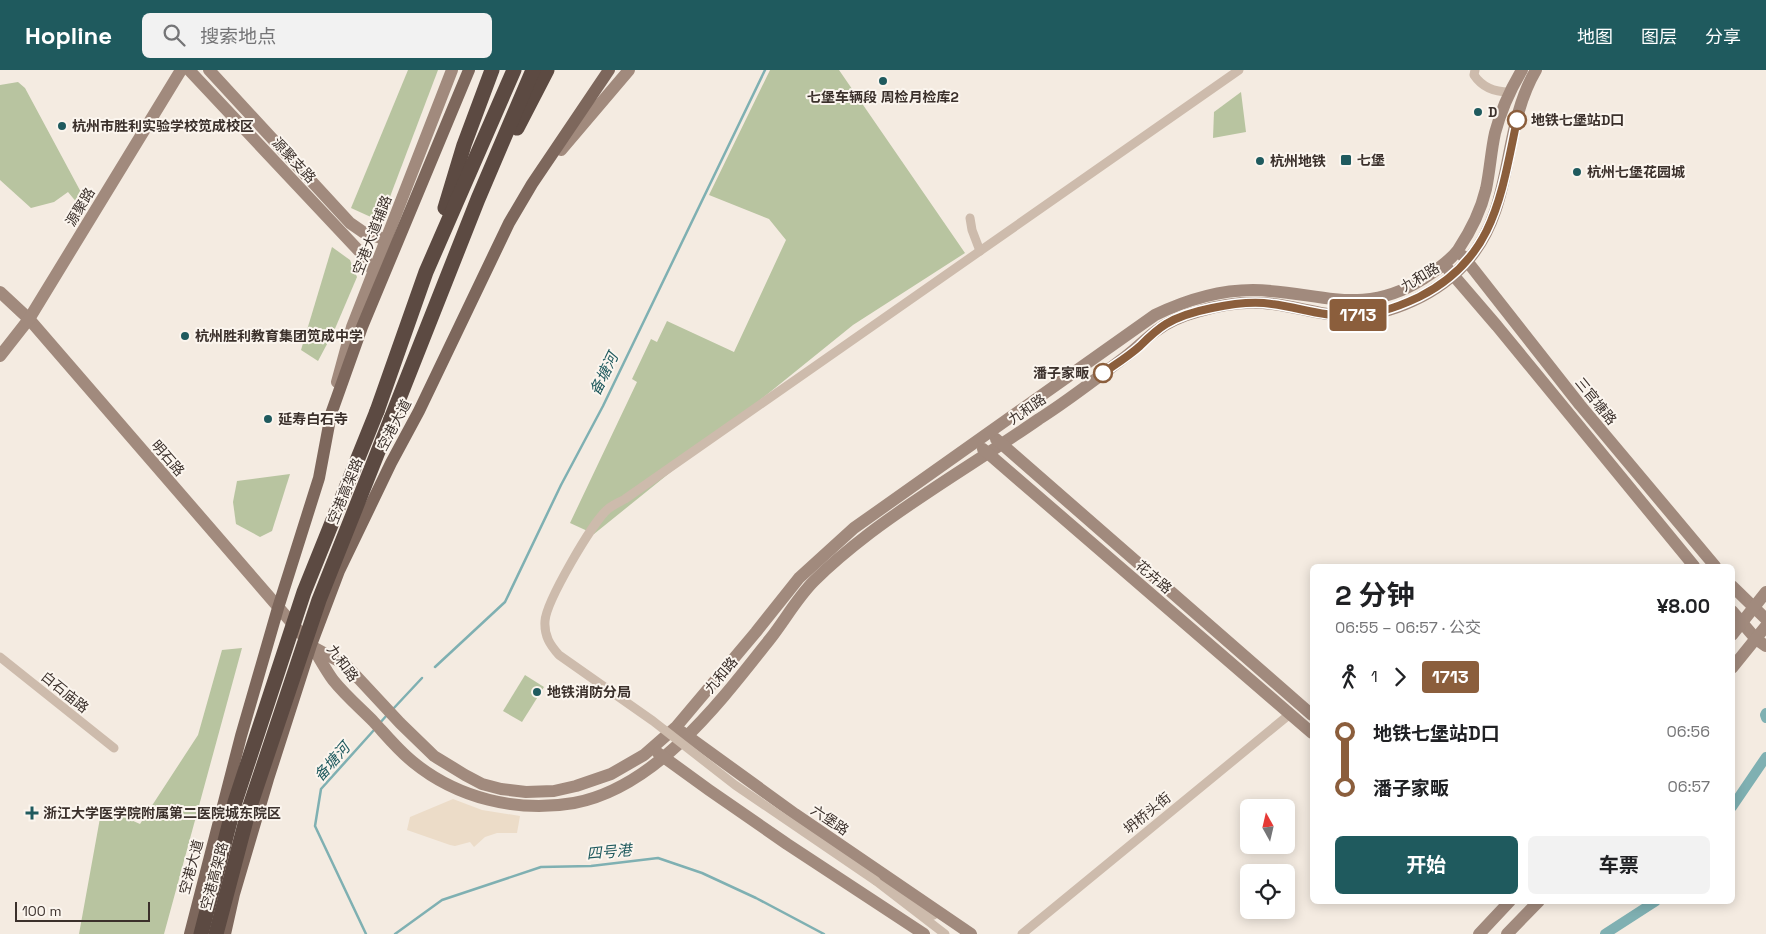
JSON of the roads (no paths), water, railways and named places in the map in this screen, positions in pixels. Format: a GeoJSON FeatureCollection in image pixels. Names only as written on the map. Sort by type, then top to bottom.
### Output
{"type":"FeatureCollection","features":[{"type":"Feature","properties":{"kind":"highway"},"geometry":{"type":"LineString","coordinates":[[426,272],[464,145],[492,70]]}},
{"type":"Feature","properties":{"kind":"highway","name":"空港高架路"},"geometry":{"type":"LineString","coordinates":[[201,934],[235,802],[301,601],[377,411],[426,272],[514,70]]}},
{"type":"Feature","properties":{"kind":"highway","name":"空港高架路"},"geometry":{"type":"LineString","coordinates":[[216,934],[249,810],[319,600],[478,199],[533,70]]}},
{"type":"Feature","properties":{"kind":"highway"},"geometry":{"type":"LineString","coordinates":[[478,199],[534,97],[546,70]]}},
{"type":"Feature","properties":{"kind":"main road","name":"空港大道"},"geometry":{"type":"LineString","coordinates":[[190,934],[240,736],[319,478],[331,414],[362,327],[469,70]]}},
{"type":"Feature","properties":{"kind":"main road","name":"空港大道"},"geometry":{"type":"LineString","coordinates":[[225,934],[234,894],[268,779],[311,646],[338,572],[391,463],[419,411],[509,223],[532,184],[609,70]]}},
{"type":"Feature","properties":{"kind":"street","name":"源聚路"},"geometry":{"type":"LineString","coordinates":[[0,356],[29,319],[181,70]]}},
{"type":"Feature","properties":{"kind":"street","name":"源聚支路"},"geometry":{"type":"LineString","coordinates":[[189,70],[361,253],[374,272]]}},
{"type":"Feature","properties":{"kind":"street","name":"源聚支路"},"geometry":{"type":"LineString","coordinates":[[209,70],[350,223],[363,232],[387,240]]}},
{"type":"Feature","properties":{"kind":"street","name":"空港大道辅路"},"geometry":{"type":"LineString","coordinates":[[331,414],[352,327],[452,70]]}},
{"type":"Feature","properties":{"kind":"street"},"geometry":{"type":"LineString","coordinates":[[532,184],[629,70]]}},
{"type":"Feature","properties":{"kind":"street"},"geometry":{"type":"LineString","coordinates":[[955,924],[919,907],[876,881],[734,785],[653,721],[559,655],[546,637],[545,621],[548,607],[556,589],[598,519],[608,508],[625,499],[1239,70]]}},
{"type":"Feature","properties":{"kind":"street"},"geometry":{"type":"LineString","coordinates":[[1475,70],[1474,75],[1481,85],[1499,92],[1509,92]]}},
{"type":"Feature","properties":{"kind":"street","name":"九和路"},"geometry":{"type":"LineString","coordinates":[[311,646],[346,665],[400,723],[434,756],[482,784],[501,789],[526,792],[554,791],[576,786],[617,771],[652,749],[676,727],[799,578],[854,528],[1155,315],[1178,304],[1226,292],[1252,290],[1363,301],[1397,292],[1416,284],[1444,264],[1458,250],[1481,207],[1495,134],[1509,92],[1522,70]]}},
{"type":"Feature","properties":{"kind":"street","name":"九和路"},"geometry":{"type":"LineString","coordinates":[[311,646],[334,681],[387,736],[414,762],[447,785],[502,803],[523,805],[574,803],[593,798],[631,781],[648,770],[688,736],[771,639],[815,580],[869,534],[1039,420],[1126,356],[1159,329],[1179,318],[1211,308],[1234,304],[1270,304],[1346,316],[1365,315],[1384,311],[1408,302],[1429,292],[1453,274],[1467,261],[1488,230],[1495,213],[1502,191],[1524,93],[1536,70]]}},
{"type":"Feature","properties":{"kind":"street"},"geometry":{"type":"LineString","coordinates":[[970,218],[972,230],[980,251]]}},
{"type":"Feature","properties":{"kind":"street","name":"三官塘路"},"geometry":{"type":"LineString","coordinates":[[1458,250],[1580,405],[1713,564]]}},
{"type":"Feature","properties":{"kind":"street","name":"三官塘路"},"geometry":{"type":"LineString","coordinates":[[1444,264],[1692,564]]}},
{"type":"Feature","properties":{"kind":"street","name":"明石路"},"geometry":{"type":"LineString","coordinates":[[0,292],[29,319],[311,646]]}},
{"type":"Feature","properties":{"kind":"street","name":"花卉路"},"geometry":{"type":"LineString","coordinates":[[989,433],[1310,713]]}},
{"type":"Feature","properties":{"kind":"street","name":"花卉路"},"geometry":{"type":"LineString","coordinates":[[976,442],[1310,731]]}},
{"type":"Feature","properties":{"kind":"street"},"geometry":{"type":"LineString","coordinates":[[1735,589],[1766,619]]}},
{"type":"Feature","properties":{"kind":"street"},"geometry":{"type":"LineString","coordinates":[[1735,631],[1766,592]]}},
{"type":"Feature","properties":{"kind":"street"},"geometry":{"type":"LineString","coordinates":[[1735,614],[1761,642]]}},
{"type":"Feature","properties":{"kind":"street"},"geometry":{"type":"LineString","coordinates":[[1735,665],[1761,642],[1766,626]]}},
{"type":"Feature","properties":{"kind":"street","name":"白石庙路"},"geometry":{"type":"LineString","coordinates":[[0,657],[114,748]]}},
{"type":"Feature","properties":{"kind":"street","name":"坍桥头街"},"geometry":{"type":"LineString","coordinates":[[1022,934],[1290,714]]}},
{"type":"Feature","properties":{"kind":"street","name":"六堡路"},"geometry":{"type":"LineString","coordinates":[[676,727],[795,814],[971,934]]}},
{"type":"Feature","properties":{"kind":"street"},"geometry":{"type":"LineString","coordinates":[[652,749],[787,844],[924,934]]}},
{"type":"Feature","properties":{"kind":"street"},"geometry":{"type":"LineString","coordinates":[[876,881],[945,934]]}},
{"type":"Feature","properties":{"kind":"street"},"geometry":{"type":"LineString","coordinates":[[1479,934],[1506,904]]}},
{"type":"Feature","properties":{"kind":"street"},"geometry":{"type":"LineString","coordinates":[[1507,934],[1536,904]]}},
{"type":"Feature","properties":{"kind":"waterway","name":"备塘河"},"geometry":{"type":"LineString","coordinates":[[435,667],[505,602],[561,485],[603,406],[765,70]]}},
{"type":"Feature","properties":{"kind":"waterway","name":"备塘河"},"geometry":{"type":"LineString","coordinates":[[393,709],[422,678]]}},
{"type":"Feature","properties":{"kind":"waterway"},"geometry":{"type":"LineString","coordinates":[[1766,713],[1766,718]]}},
{"type":"Feature","properties":{"kind":"waterway","name":"备塘河"},"geometry":{"type":"LineString","coordinates":[[379,724],[387,715]]}},
{"type":"Feature","properties":{"kind":"waterway","name":"备塘河"},"geometry":{"type":"LineString","coordinates":[[366,934],[315,826],[321,789],[374,730]]}},
{"type":"Feature","properties":{"kind":"waterway"},"geometry":{"type":"LineString","coordinates":[[1735,803],[1766,757]]}},
{"type":"Feature","properties":{"kind":"waterway","name":"四号港"},"geometry":{"type":"LineString","coordinates":[[395,934],[442,900],[541,867],[591,866],[658,858],[702,873],[756,898],[824,934]]}},
{"type":"Feature","properties":{"kind":"waterway"},"geometry":{"type":"LineString","coordinates":[[1605,934],[1651,904]]}},
{"type":"Feature","properties":{"kind":"place","name":"七堡车辆段 周检月检库2"},"geometry":{"type":"Point","coordinates":[883,81]}},
{"type":"Feature","properties":{"kind":"place","name":"D"},"geometry":{"type":"Point","coordinates":[1478,112]}},
{"type":"Feature","properties":{"kind":"place","name":"地铁七堡站D口"},"geometry":{"type":"Point","coordinates":[1517,120]}},
{"type":"Feature","properties":{"kind":"place","name":"杭州市胜利实验学校笕成校区"},"geometry":{"type":"Point","coordinates":[62,126]}},
{"type":"Feature","properties":{"kind":"place","name":"七堡"},"geometry":{"type":"Point","coordinates":[1346,160]}},
{"type":"Feature","properties":{"kind":"place","name":"杭州地铁"},"geometry":{"type":"Point","coordinates":[1260,161]}},
{"type":"Feature","properties":{"kind":"place","name":"杭州七堡花园城"},"geometry":{"type":"Point","coordinates":[1577,172]}},
{"type":"Feature","properties":{"kind":"place","name":"杭州胜利教育集团笕成中学"},"geometry":{"type":"Point","coordinates":[185,336]}},
{"type":"Feature","properties":{"kind":"place","name":"潘子家畈"},"geometry":{"type":"Point","coordinates":[1103,373]}},
{"type":"Feature","properties":{"kind":"place","name":"延寿白石寺"},"geometry":{"type":"Point","coordinates":[268,419]}},
{"type":"Feature","properties":{"kind":"place","name":"地铁消防分局"},"geometry":{"type":"Point","coordinates":[537,692]}},
{"type":"Feature","properties":{"kind":"place","name":"浙江大学医学院附属第二医院城东院区"},"geometry":{"type":"Point","coordinates":[32,813]}}]}
